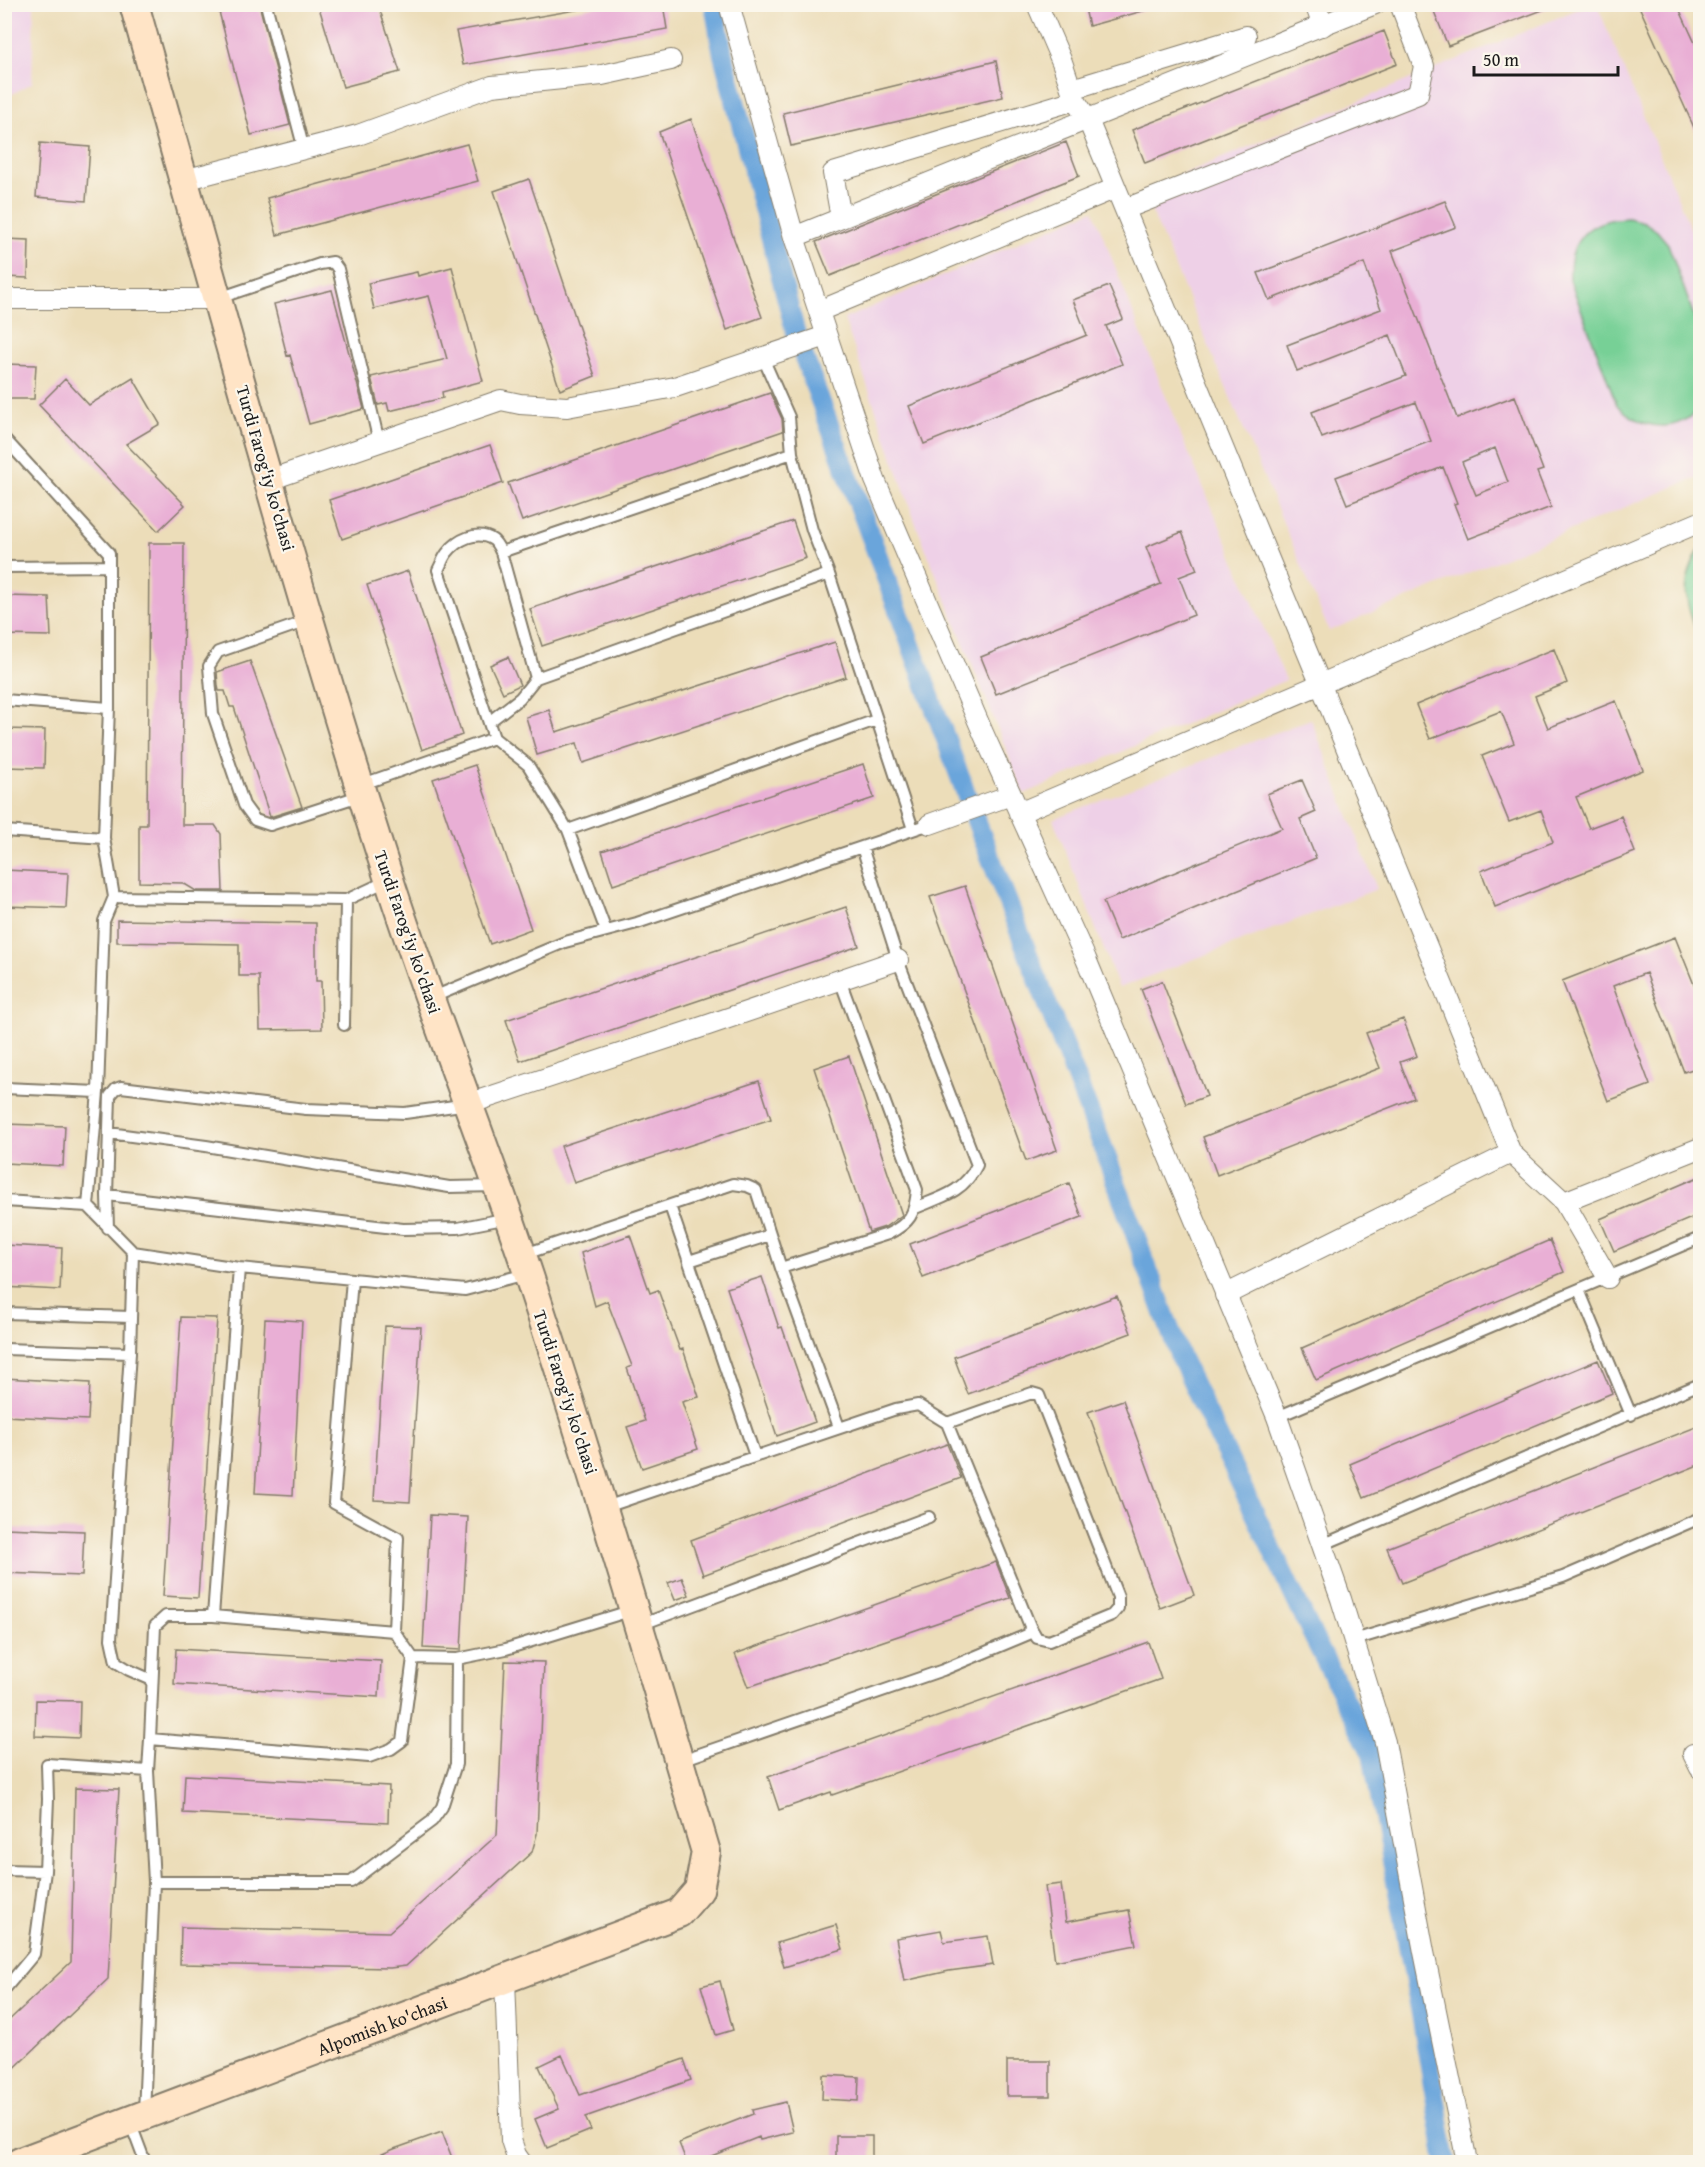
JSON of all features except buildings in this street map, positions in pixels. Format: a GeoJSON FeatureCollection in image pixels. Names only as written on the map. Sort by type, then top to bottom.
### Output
{"type":"FeatureCollection","features":[{"type":"Feature","properties":{"kind":"street","name":"Turdi Farog'iy ko'chasi"},"geometry":{"type":"LineString","coordinates":[[134,4],[216,299],[361,790],[389,880],[525,1265],[637,1617],[706,1852]]}},
{"type":"Feature","properties":{"kind":"street"},"geometry":{"type":"LineString","coordinates":[[729,4],[794,237],[819,311],[819,339],[875,480],[1011,795],[1086,959],[1277,1417],[1322,1545],[1386,1742],[1424,1952],[1467,2163]]}},
{"type":"Feature","properties":{"kind":"street"},"geometry":{"type":"LineString","coordinates":[[1038,4],[1073,94],[1088,120],[1320,683],[1511,1154],[1564,1202],[1608,1278]]}},
{"type":"Feature","properties":{"kind":"street"},"geometry":{"type":"LineString","coordinates":[[1315,4],[1323,26]]}},
{"type":"Feature","properties":{"kind":"street"},"geometry":{"type":"LineString","coordinates":[[794,237],[1375,4]]}},
{"type":"Feature","properties":{"kind":"street"},"geometry":{"type":"LineString","coordinates":[[1125,210],[1418,94],[1424,66],[1406,6]]}},
{"type":"Feature","properties":{"kind":"street"},"geometry":{"type":"LineString","coordinates":[[841,218],[833,173],[1246,36]]}},
{"type":"Feature","properties":{"kind":"street"},"geometry":{"type":"LineString","coordinates":[[184,180],[358,135],[492,86],[602,75],[671,60]]}},
{"type":"Feature","properties":{"kind":"street"},"geometry":{"type":"LineString","coordinates":[[819,311],[1116,188]]}},
{"type":"Feature","properties":{"kind":"street"},"geometry":{"type":"LineString","coordinates":[[4,300],[216,299]]}},
{"type":"Feature","properties":{"kind":"street"},"geometry":{"type":"LineString","coordinates":[[269,480],[501,400],[520,404],[567,406],[675,387],[819,339]]}},
{"type":"Feature","properties":{"kind":"street"},"geometry":{"type":"LineString","coordinates":[[1019,813],[1701,522]]}},
{"type":"Feature","properties":{"kind":"street"},"geometry":{"type":"LineString","coordinates":[[925,825],[1011,795]]}},
{"type":"Feature","properties":{"kind":"street"},"geometry":{"type":"LineString","coordinates":[[468,1104],[898,960]]}},
{"type":"Feature","properties":{"kind":"street"},"geometry":{"type":"LineString","coordinates":[[1564,1202],[1701,1148]]}},
{"type":"Feature","properties":{"kind":"street"},"geometry":{"type":"LineString","coordinates":[[1225,1295],[1511,1154]]}},
{"type":"Feature","properties":{"kind":"street","name":"Alpomish ko'chasi"},"geometry":{"type":"LineString","coordinates":[[20,2163],[679,1912],[699,1890],[706,1852]]}},
{"type":"Feature","properties":{"kind":"street"},"geometry":{"type":"LineString","coordinates":[[505,1979],[511,2140],[521,2163]]}},
{"type":"Feature","properties":{"kind":"lane"},"geometry":{"type":"LineString","coordinates":[[266,4],[304,150]]}},
{"type":"Feature","properties":{"kind":"lane"},"geometry":{"type":"LineString","coordinates":[[216,299],[320,264],[333,262],[338,269],[379,442]]}},
{"type":"Feature","properties":{"kind":"lane"},"geometry":{"type":"LineString","coordinates":[[430,998],[565,942],[637,923],[925,825],[876,720],[829,574],[812,530],[792,453],[789,417],[763,357]]}},
{"type":"Feature","properties":{"kind":"lane"},"geometry":{"type":"LineString","coordinates":[[4,438],[109,553],[109,708],[104,838],[114,897],[104,921],[98,1092],[88,1206]]}},
{"type":"Feature","properties":{"kind":"lane"},"geometry":{"type":"LineString","coordinates":[[501,552],[792,453]]}},
{"type":"Feature","properties":{"kind":"lane"},"geometry":{"type":"LineString","coordinates":[[536,678],[501,552],[494,540],[483,536],[470,537],[458,542],[445,554],[438,570],[494,738],[528,765],[568,830],[606,931]]}},
{"type":"Feature","properties":{"kind":"lane"},"geometry":{"type":"LineString","coordinates":[[4,567],[109,566]]}},
{"type":"Feature","properties":{"kind":"lane"},"geometry":{"type":"LineString","coordinates":[[489,723],[520,698],[536,678],[829,574]]}},
{"type":"Feature","properties":{"kind":"lane"},"geometry":{"type":"LineString","coordinates":[[310,620],[218,652],[209,666],[213,714],[244,805],[255,820],[270,825],[494,738]]}},
{"type":"Feature","properties":{"kind":"lane"},"geometry":{"type":"LineString","coordinates":[[4,700],[109,708]]}},
{"type":"Feature","properties":{"kind":"lane"},"geometry":{"type":"LineString","coordinates":[[568,830],[876,720]]}},
{"type":"Feature","properties":{"kind":"lane"},"geometry":{"type":"LineString","coordinates":[[4,831],[104,838]]}},
{"type":"Feature","properties":{"kind":"lane"},"geometry":{"type":"LineString","coordinates":[[862,846],[898,960],[977,1165],[971,1178],[957,1191],[915,1208]]}},
{"type":"Feature","properties":{"kind":"lane"},"geometry":{"type":"LineString","coordinates":[[114,897],[346,900],[389,880]]}},
{"type":"Feature","properties":{"kind":"lane"},"geometry":{"type":"LineString","coordinates":[[344,1025],[346,900]]}},
{"type":"Feature","properties":{"kind":"lane"},"geometry":{"type":"LineString","coordinates":[[781,1268],[888,1234],[904,1226],[915,1208],[917,1190],[840,980]]}},
{"type":"Feature","properties":{"kind":"lane"},"geometry":{"type":"LineString","coordinates":[[108,1228],[110,1096],[121,1087],[306,1109],[405,1113],[468,1104]]}},
{"type":"Feature","properties":{"kind":"lane"},"geometry":{"type":"LineString","coordinates":[[4,1088],[98,1092]]}},
{"type":"Feature","properties":{"kind":"lane"},"geometry":{"type":"LineString","coordinates":[[109,1133],[206,1146],[449,1187],[497,1186]]}},
{"type":"Feature","properties":{"kind":"lane"},"geometry":{"type":"LineString","coordinates":[[4,1201],[88,1206],[133,1252],[239,1268],[465,1290],[670,1206],[733,1184],[747,1186],[756,1190],[781,1268],[840,1427]]}},
{"type":"Feature","properties":{"kind":"lane"},"geometry":{"type":"LineString","coordinates":[[107,1195],[403,1229],[458,1228],[508,1218]]}},
{"type":"Feature","properties":{"kind":"lane"},"geometry":{"type":"LineString","coordinates":[[670,1206],[755,1456]]}},
{"type":"Feature","properties":{"kind":"lane"},"geometry":{"type":"LineString","coordinates":[[689,1261],[770,1235]]}},
{"type":"Feature","properties":{"kind":"lane"},"geometry":{"type":"LineString","coordinates":[[1277,1417],[1701,1238]]}},
{"type":"Feature","properties":{"kind":"lane"},"geometry":{"type":"LineString","coordinates":[[133,1252],[130,1353],[111,1639],[116,1662],[153,1680]]}},
{"type":"Feature","properties":{"kind":"lane"},"geometry":{"type":"LineString","coordinates":[[213,1616],[239,1268]]}},
{"type":"Feature","properties":{"kind":"lane"},"geometry":{"type":"LineString","coordinates":[[150,1739],[369,1757],[402,1742],[412,1658],[394,1631],[398,1538],[334,1503],[352,1279]]}},
{"type":"Feature","properties":{"kind":"lane"},"geometry":{"type":"LineString","coordinates":[[1579,1290],[1631,1415]]}},
{"type":"Feature","properties":{"kind":"lane"},"geometry":{"type":"LineString","coordinates":[[4,1313],[131,1317]]}},
{"type":"Feature","properties":{"kind":"lane"},"geometry":{"type":"LineString","coordinates":[[4,1349],[130,1353]]}},
{"type":"Feature","properties":{"kind":"lane"},"geometry":{"type":"LineString","coordinates":[[1322,1545],[1701,1384]]}},
{"type":"Feature","properties":{"kind":"lane"},"geometry":{"type":"LineString","coordinates":[[603,1508],[896,1408],[918,1405],[947,1423],[1030,1626],[1037,1638],[1048,1641],[1112,1615],[1118,1608],[1118,1597],[1039,1395],[1032,1394],[947,1423]]}},
{"type":"Feature","properties":{"kind":"lane"},"geometry":{"type":"LineString","coordinates":[[412,1658],[457,1659],[637,1617],[929,1517]]}},
{"type":"Feature","properties":{"kind":"lane"},"geometry":{"type":"LineString","coordinates":[[1354,1640],[1563,1577],[1701,1518]]}},
{"type":"Feature","properties":{"kind":"lane"},"geometry":{"type":"LineString","coordinates":[[145,2163],[137,2119],[154,1882],[148,1771],[155,1626],[166,1616],[213,1616],[394,1631]]}},
{"type":"Feature","properties":{"kind":"lane"},"geometry":{"type":"LineString","coordinates":[[679,1761],[943,1670],[1029,1634],[1030,1626]]}},
{"type":"Feature","properties":{"kind":"lane"},"geometry":{"type":"LineString","coordinates":[[154,1882],[351,1882],[432,1821],[442,1807],[456,1764],[457,1659]]}},
{"type":"Feature","properties":{"kind":"lane"},"geometry":{"type":"LineString","coordinates":[[4,1990],[34,1954],[45,1871],[47,1764],[148,1771]]}},
{"type":"Feature","properties":{"kind":"lane"},"geometry":{"type":"LineString","coordinates":[[4,1870],[45,1871]]}},
{"type":"Feature","properties":{"kind":"shaded area"},"geometry":{"type":"Polygon","coordinates":[[[5,4],[34,5],[32,83],[5,98],[5,4]]]}},
{"type":"Feature","properties":{"kind":"shaded area"},"geometry":{"type":"Polygon","coordinates":[[[1588,5],[1597,5],[1700,251],[1700,476],[1329,631],[1143,191],[1588,5]]]}},
{"type":"Feature","properties":{"kind":"shaded area"},"geometry":{"type":"Polygon","coordinates":[[[1093,210],[1178,428],[1286,680],[1024,794],[917,527],[844,319],[1093,210]]]}},
{"type":"Feature","properties":{"kind":"shaded area"},"geometry":{"type":"Polygon","coordinates":[[[1311,719],[1377,889],[1119,988],[1053,819],[1311,719]]]}},
{"type":"Feature","properties":{"kind":"green space"},"geometry":{"type":"Polygon","coordinates":[[[1628,218],[1644,222],[1657,231],[1668,244],[1700,333],[1700,407],[1680,422],[1669,425],[1658,426],[1637,420],[1617,405],[1570,280],[1573,254],[1583,234],[1602,222],[1628,218]]]}},
{"type":"Feature","properties":{"kind":"green space"},"geometry":{"type":"Polygon","coordinates":[[[1700,549],[1700,641],[1686,595],[1689,574],[1700,549]]]}},
{"type":"Feature","properties":{"kind":"waterway"},"geometry":{"type":"LineString","coordinates":[[714,4],[723,55],[797,338],[977,823],[1103,1147],[1179,1354],[1314,1638],[1372,1754],[1421,2014],[1446,2162]]}}]}
